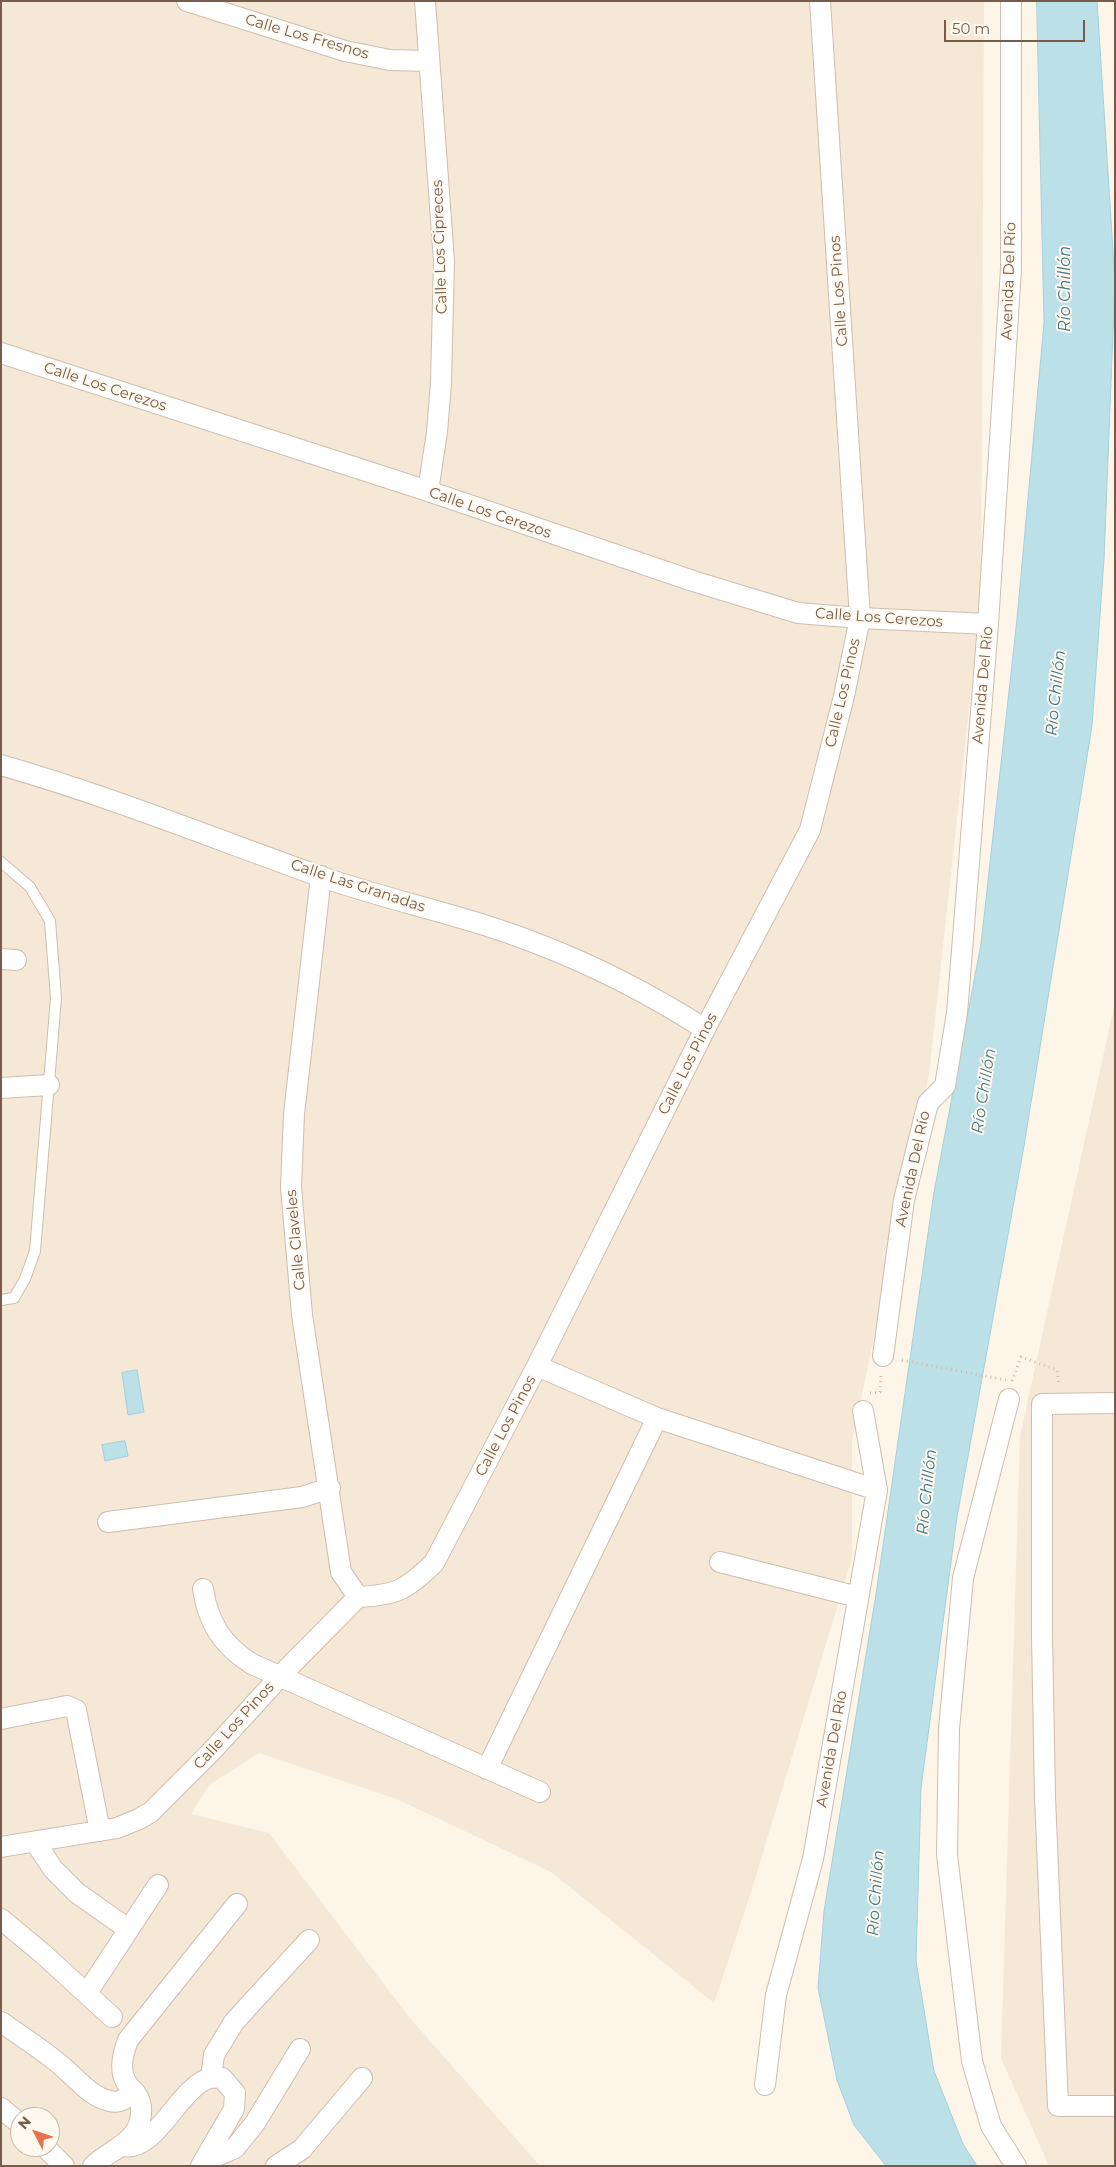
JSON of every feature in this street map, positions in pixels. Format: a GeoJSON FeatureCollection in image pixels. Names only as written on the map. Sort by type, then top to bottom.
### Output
{"type":"FeatureCollection","features":[{"type":"Feature","properties":{"kind":"street","name":"Calle Los Fresnos"},"geometry":{"type":"LineString","coordinates":[[187,1],[345,51],[390,60],[429,61]]}},
{"type":"Feature","properties":{"kind":"street","name":"Calle Los Cipreces"},"geometry":{"type":"LineString","coordinates":[[425,1],[444,262],[442,383],[428,491]]}},
{"type":"Feature","properties":{"kind":"street","name":"Calle Los Pinos"},"geometry":{"type":"LineString","coordinates":[[1,1847],[100,1831],[134,1822],[151,1812],[210,1753],[279,1676],[358,1597],[390,1594],[412,1585],[434,1563],[537,1366],[705,1029],[810,830],[844,696],[860,618],[820,1]]}},
{"type":"Feature","properties":{"kind":"street","name":"Avenida Del Río"},"geometry":{"type":"LineString","coordinates":[[888,1357],[904,1200],[928,1104],[945,1086],[957,1013],[988,624],[1011,269],[1011,1]]}},
{"type":"Feature","properties":{"kind":"street","name":"Calle Los Cerezos"},"geometry":{"type":"LineString","coordinates":[[1,353],[428,491],[694,581],[798,612],[860,618],[988,624]]}},
{"type":"Feature","properties":{"kind":"street","name":"Calle Las Granadas"},"geometry":{"type":"LineString","coordinates":[[1,765],[52,779],[321,876],[531,941],[590,964],[659,1000],[705,1029]]}},
{"type":"Feature","properties":{"kind":"street","name":"Calle Claveles"},"geometry":{"type":"LineString","coordinates":[[321,876],[294,1114],[291,1187],[302,1315],[330,1488],[341,1572],[358,1597]]}},
{"type":"Feature","properties":{"kind":"street"},"geometry":{"type":"LineString","coordinates":[[1,1088],[49,1085]]}},
{"type":"Feature","properties":{"kind":"street"},"geometry":{"type":"LineString","coordinates":[[537,1366],[657,1418],[877,1490]]}},
{"type":"Feature","properties":{"kind":"street"},"geometry":{"type":"LineString","coordinates":[[1009,1387],[963,1578],[949,1729],[947,1854],[972,2061],[991,2126],[1016,2166]]}},
{"type":"Feature","properties":{"kind":"street"},"geometry":{"type":"LineString","coordinates":[[1115,1403],[1042,1404],[1042,1635],[1045,1788],[1058,2106],[1115,2106]]}},
{"type":"Feature","properties":{"kind":"street","name":"Avenida Del Río"},"geometry":{"type":"LineString","coordinates":[[765,2085],[776,1995],[813,1859],[877,1490],[863,1411]]}},
{"type":"Feature","properties":{"kind":"street"},"geometry":{"type":"LineString","coordinates":[[487,1769],[657,1418]]}},
{"type":"Feature","properties":{"kind":"street"},"geometry":{"type":"LineString","coordinates":[[108,1522],[302,1498],[330,1488]]}},
{"type":"Feature","properties":{"kind":"street"},"geometry":{"type":"LineString","coordinates":[[720,1562],[858,1597]]}},
{"type":"Feature","properties":{"kind":"street"},"geometry":{"type":"LineString","coordinates":[[203,1590],[208,1614],[213,1625],[228,1647],[252,1664],[540,1792]]}},
{"type":"Feature","properties":{"kind":"street"},"geometry":{"type":"LineString","coordinates":[[1,1719],[67,1706],[76,1710],[100,1831]]}},
{"type":"Feature","properties":{"kind":"street"},"geometry":{"type":"LineString","coordinates":[[35,1842],[52,1869],[77,1893],[128,1929]]}},
{"type":"Feature","properties":{"kind":"street"},"geometry":{"type":"LineString","coordinates":[[87,1992],[158,1885]]}},
{"type":"Feature","properties":{"kind":"street"},"geometry":{"type":"LineString","coordinates":[[93,2166],[100,2158],[121,2146],[136,2132],[141,2116],[140,2102],[126,2082],[122,2065],[128,2040],[237,1904]]}},
{"type":"Feature","properties":{"kind":"street"},"geometry":{"type":"LineString","coordinates":[[1,1919],[87,1992],[112,2017]]}},
{"type":"Feature","properties":{"kind":"street"},"geometry":{"type":"LineString","coordinates":[[211,2078],[214,2054],[234,2022],[309,1940]]}},
{"type":"Feature","properties":{"kind":"street"},"geometry":{"type":"LineString","coordinates":[[1,2022],[63,2067],[74,2079],[97,2095],[116,2102],[123,2100],[133,2090]]}},
{"type":"Feature","properties":{"kind":"street"},"geometry":{"type":"LineString","coordinates":[[202,2164],[234,2148],[255,2123],[300,2049]]}},
{"type":"Feature","properties":{"kind":"street"},"geometry":{"type":"LineString","coordinates":[[121,2146],[131,2148],[146,2140],[197,2085],[211,2078],[222,2078],[235,2093],[236,2101],[234,2109],[202,2164]]}},
{"type":"Feature","properties":{"kind":"street"},"geometry":{"type":"LineString","coordinates":[[276,2166],[302,2149],[362,2078]]}},
{"type":"Feature","properties":{"kind":"street"},"geometry":{"type":"LineString","coordinates":[[55,2157],[64,2166]]}},
{"type":"Feature","properties":{"kind":"lane"},"geometry":{"type":"LineString","coordinates":[[1,862],[30,887],[50,921],[56,998],[36,1251],[25,1279],[14,1298],[1,1300]]}},
{"type":"Feature","properties":{"kind":"path"},"geometry":{"type":"LineString","coordinates":[[888,1357],[1009,1387],[1021,1357],[1056,1370]]}},
{"type":"Feature","properties":{"kind":"shaded area"},"geometry":{"type":"Polygon","coordinates":[[[1,1],[984,1],[981,599],[929,1074],[852,1442],[852,1558],[752,1889],[714,2003],[551,1872],[399,1800],[259,1753],[209,1785],[191,1814],[269,1833],[409,2017],[540,2166],[1,2166],[1,1]]]}},
{"type":"Feature","properties":{"kind":"shaded area"},"geometry":{"type":"Polygon","coordinates":[[[1115,1002],[1115,2166],[1049,2166],[1001,2058],[1020,1436],[1115,1002]]]}},
{"type":"Feature","properties":{"kind":"water","name":"Río Chillón"},"geometry":{"type":"Polygon","coordinates":[[[1037,1],[1097,1],[1115,282],[1104,559],[1092,726],[1024,1146],[957,1517],[921,1788],[916,1961],[934,2071],[963,2144],[977,2166],[886,2166],[854,2125],[837,2080],[818,1988],[824,1911],[876,1594],[934,1192],[981,944],[1017,619],[1044,323],[1037,1]]]}},
{"type":"Feature","properties":{"kind":"water"},"geometry":{"type":"Polygon","coordinates":[[[137,1370],[144,1412],[128,1415],[122,1373],[137,1370]]]}},
{"type":"Feature","properties":{"kind":"water"},"geometry":{"type":"Polygon","coordinates":[[[125,1441],[128,1456],[105,1461],[102,1445],[125,1441]]]}}]}
